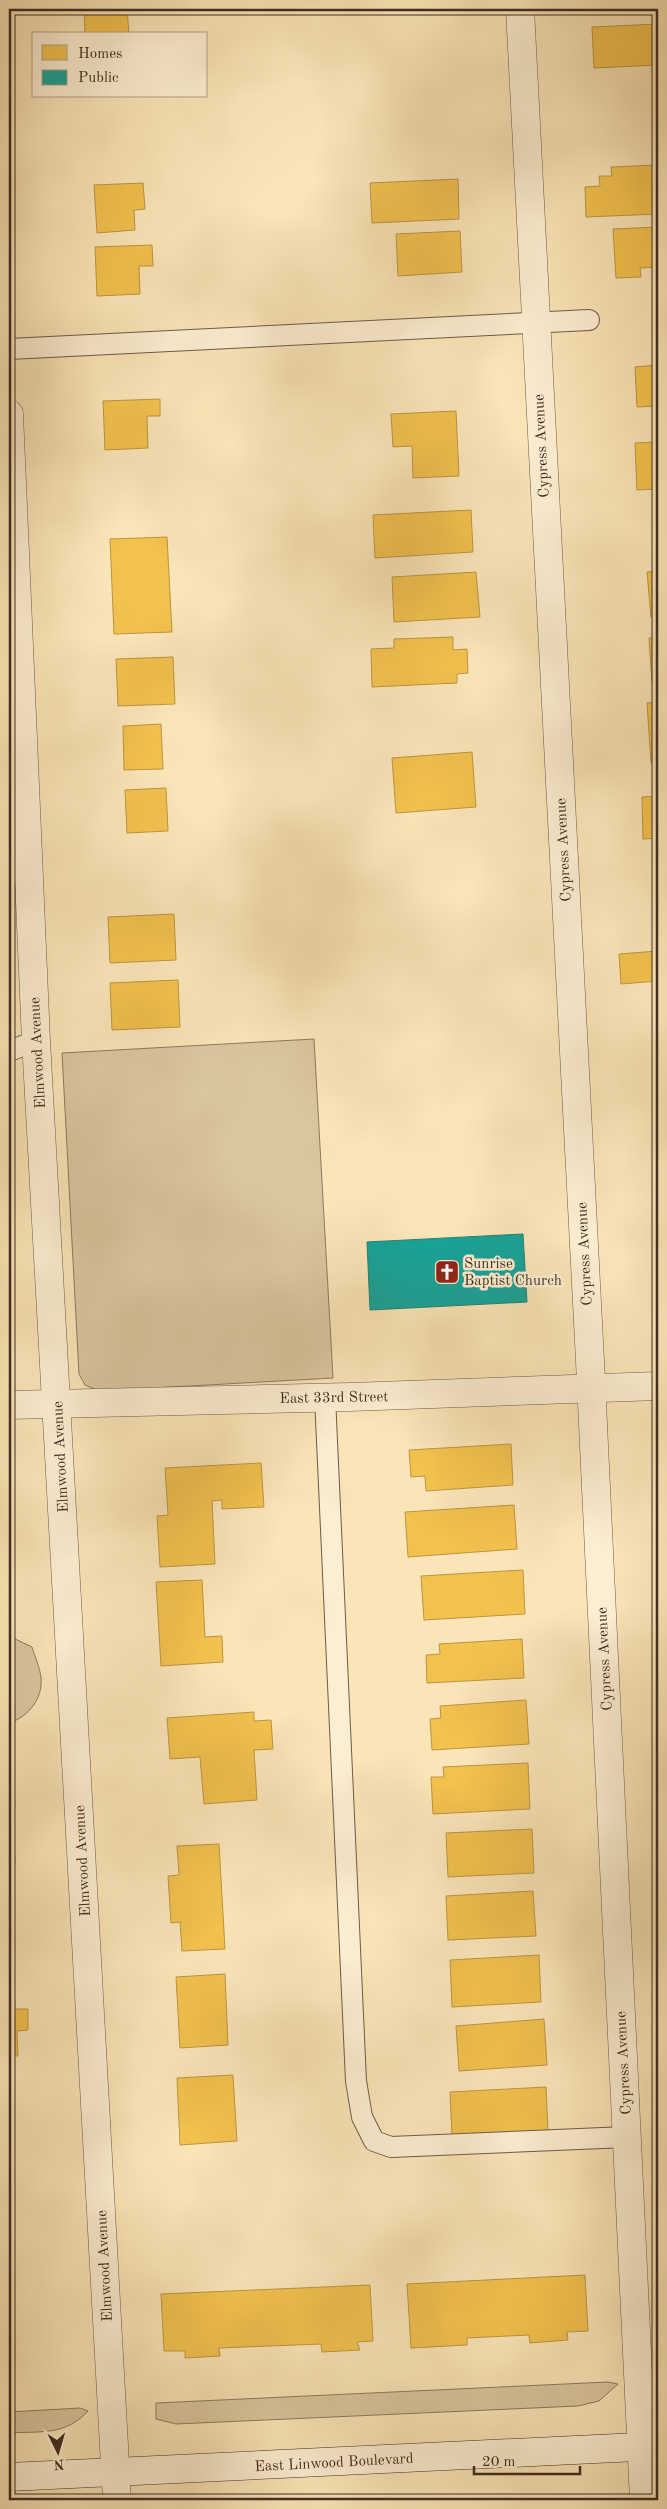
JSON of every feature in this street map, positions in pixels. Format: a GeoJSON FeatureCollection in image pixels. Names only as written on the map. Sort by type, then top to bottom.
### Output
{"type":"FeatureCollection","features":[{"type":"Feature","properties":{"kind":"street","name":"Cypress Avenue"},"geometry":{"type":"LineString","coordinates":[[520,9],[591,1390],[627,2137],[650,2447],[644,2500]]}},
{"type":"Feature","properties":{"kind":"street","name":"Elmwood Avenue"},"geometry":{"type":"LineString","coordinates":[[9,414],[36,1041],[117,2500]]}},
{"type":"Feature","properties":{"kind":"street","name":"East 33rd Street"},"geometry":{"type":"LineString","coordinates":[[9,1405],[591,1390],[658,1386]]}},
{"type":"Feature","properties":{"kind":"street","name":"East Linwood Boulevard"},"geometry":{"type":"LineString","coordinates":[[9,2477],[650,2447]]}},
{"type":"Feature","properties":{"kind":"lane"},"geometry":{"type":"LineString","coordinates":[[9,349],[589,320]]}},
{"type":"Feature","properties":{"kind":"lane"},"geometry":{"type":"LineString","coordinates":[[9,1051],[36,1041]]}},
{"type":"Feature","properties":{"kind":"lane"},"geometry":{"type":"LineString","coordinates":[[326,1397],[356,2072],[362,2118],[374,2141],[391,2147],[627,2137]]}},
{"type":"Feature","properties":{"kind":"shaded area"},"geometry":{"type":"Polygon","coordinates":[[[314,1039],[333,1378],[99,1391],[85,1385],[79,1374],[62,1053],[314,1039]]]}},
{"type":"Feature","properties":{"kind":"shaded area"},"geometry":{"type":"Polygon","coordinates":[[[9,1636],[32,1647],[39,1666],[41,1686],[37,1700],[28,1712],[9,1723],[9,1636]]]}},
{"type":"Feature","properties":{"kind":"shaded area"},"geometry":{"type":"Polygon","coordinates":[[[608,2382],[618,2384],[599,2401],[578,2406],[176,2424],[156,2419],[156,2403],[608,2382]]]}},
{"type":"Feature","properties":{"kind":"shaded area"},"geometry":{"type":"Polygon","coordinates":[[[80,2408],[88,2411],[70,2425],[52,2431],[9,2433],[9,2412],[80,2408]]]}},
{"type":"Feature","properties":{"kind":"shaded area"},"geometry":{"type":"Polygon","coordinates":[[[598,2496],[608,2498],[608,2500],[503,2500],[598,2496]]]}},
{"type":"Feature","properties":{"kind":"building: Homes"},"geometry":{"type":"Polygon","coordinates":[[[84,9],[127,9],[129,32],[85,32],[84,9]]]}},
{"type":"Feature","properties":{"kind":"building: Homes"},"geometry":{"type":"Polygon","coordinates":[[[658,24],[658,65],[594,68],[592,27],[658,24]]]}},
{"type":"Feature","properties":{"kind":"building: Homes"},"geometry":{"type":"Polygon","coordinates":[[[658,165],[658,214],[586,217],[585,187],[600,186],[599,176],[612,176],[611,167],[658,165]]]}},
{"type":"Feature","properties":{"kind":"building: Homes"},"geometry":{"type":"Polygon","coordinates":[[[458,179],[459,219],[372,223],[370,183],[458,179]]]}},
{"type":"Feature","properties":{"kind":"building: Homes"},"geometry":{"type":"Polygon","coordinates":[[[143,183],[145,209],[134,210],[135,230],[97,233],[94,185],[143,183]]]}},
{"type":"Feature","properties":{"kind":"building: Homes"},"geometry":{"type":"Polygon","coordinates":[[[658,227],[658,267],[640,268],[641,277],[616,278],[613,229],[658,227]]]}},
{"type":"Feature","properties":{"kind":"building: Homes"},"geometry":{"type":"Polygon","coordinates":[[[460,231],[462,272],[398,276],[396,234],[460,231]]]}},
{"type":"Feature","properties":{"kind":"building: Homes"},"geometry":{"type":"Polygon","coordinates":[[[152,245],[153,266],[139,266],[140,294],[97,296],[95,247],[152,245]]]}},
{"type":"Feature","properties":{"kind":"building: Homes"},"geometry":{"type":"Polygon","coordinates":[[[658,365],[658,406],[637,407],[635,367],[658,365]]]}},
{"type":"Feature","properties":{"kind":"building: Homes"},"geometry":{"type":"Polygon","coordinates":[[[160,399],[160,416],[147,416],[148,448],[105,450],[103,401],[160,399]]]}},
{"type":"Feature","properties":{"kind":"building: Homes"},"geometry":{"type":"Polygon","coordinates":[[[456,411],[459,476],[413,478],[412,446],[393,447],[391,414],[456,411]]]}},
{"type":"Feature","properties":{"kind":"building: Homes"},"geometry":{"type":"Polygon","coordinates":[[[658,442],[657,525],[656,489],[637,490],[635,443],[658,442]]]}},
{"type":"Feature","properties":{"kind":"building: Homes"},"geometry":{"type":"Polygon","coordinates":[[[471,510],[473,552],[375,558],[373,515],[471,510]]]}},
{"type":"Feature","properties":{"kind":"building: Homes"},"geometry":{"type":"Polygon","coordinates":[[[167,537],[172,632],[114,634],[110,539],[167,537]]]}},
{"type":"Feature","properties":{"kind":"building: Homes"},"geometry":{"type":"Polygon","coordinates":[[[658,571],[658,617],[651,617],[647,572],[658,571]]]}},
{"type":"Feature","properties":{"kind":"building: Homes"},"geometry":{"type":"Polygon","coordinates":[[[476,572],[480,617],[394,622],[392,577],[476,572]]]}},
{"type":"Feature","properties":{"kind":"building: Homes"},"geometry":{"type":"Polygon","coordinates":[[[453,637],[453,650],[467,649],[468,673],[457,674],[457,683],[372,687],[371,649],[394,648],[394,639],[453,637]]]}},
{"type":"Feature","properties":{"kind":"building: Homes"},"geometry":{"type":"Polygon","coordinates":[[[658,637],[658,682],[652,683],[649,638],[658,637]]]}},
{"type":"Feature","properties":{"kind":"building: Homes"},"geometry":{"type":"Polygon","coordinates":[[[173,657],[175,704],[118,706],[116,659],[173,657]]]}},
{"type":"Feature","properties":{"kind":"building: Homes"},"geometry":{"type":"Polygon","coordinates":[[[658,702],[658,762],[651,763],[647,703],[658,702]]]}},
{"type":"Feature","properties":{"kind":"building: Homes"},"geometry":{"type":"Polygon","coordinates":[[[161,724],[163,769],[124,770],[123,726],[161,724]]]}},
{"type":"Feature","properties":{"kind":"building: Homes"},"geometry":{"type":"Polygon","coordinates":[[[472,752],[476,807],[396,813],[392,758],[472,752]]]}},
{"type":"Feature","properties":{"kind":"building: Homes"},"geometry":{"type":"Polygon","coordinates":[[[166,788],[168,831],[127,833],[125,790],[166,788]]]}},
{"type":"Feature","properties":{"kind":"building: Homes"},"geometry":{"type":"Polygon","coordinates":[[[658,796],[658,838],[643,839],[642,797],[658,796]]]}},
{"type":"Feature","properties":{"kind":"building: Homes"},"geometry":{"type":"Polygon","coordinates":[[[174,914],[176,960],[110,963],[108,917],[174,914]]]}},
{"type":"Feature","properties":{"kind":"building: Homes"},"geometry":{"type":"Polygon","coordinates":[[[657,951],[658,981],[621,984],[619,954],[657,951]]]}},
{"type":"Feature","properties":{"kind":"building: Homes"},"geometry":{"type":"Polygon","coordinates":[[[178,980],[180,1027],[112,1030],[110,983],[178,980]]]}},
{"type":"Feature","properties":{"kind":"building: Homes"},"geometry":{"type":"Polygon","coordinates":[[[656,1070],[658,1070],[658,1108],[656,1070]]]}},
{"type":"Feature","properties":{"kind":"building: Homes"},"geometry":{"type":"Polygon","coordinates":[[[511,1444],[513,1485],[426,1491],[425,1476],[411,1477],[409,1450],[511,1444]]]}},
{"type":"Feature","properties":{"kind":"building: Homes"},"geometry":{"type":"Polygon","coordinates":[[[261,1463],[264,1507],[222,1509],[222,1500],[212,1501],[215,1564],[160,1567],[157,1516],[168,1515],[165,1468],[261,1463]]]}},
{"type":"Feature","properties":{"kind":"building: Homes"},"geometry":{"type":"Polygon","coordinates":[[[514,1505],[517,1549],[408,1557],[405,1512],[514,1505]]]}},
{"type":"Feature","properties":{"kind":"building: Homes"},"geometry":{"type":"Polygon","coordinates":[[[523,1570],[525,1614],[424,1620],[421,1576],[523,1570]]]}},
{"type":"Feature","properties":{"kind":"building: Homes"},"geometry":{"type":"Polygon","coordinates":[[[202,1580],[205,1637],[222,1636],[223,1662],[161,1666],[156,1582],[202,1580]]]}},
{"type":"Feature","properties":{"kind":"building: Homes"},"geometry":{"type":"Polygon","coordinates":[[[522,1639],[524,1678],[427,1683],[426,1655],[440,1654],[439,1644],[522,1639]]]}},
{"type":"Feature","properties":{"kind":"building: Homes"},"geometry":{"type":"Polygon","coordinates":[[[526,1700],[529,1744],[432,1750],[430,1719],[441,1718],[440,1706],[526,1700]]]}},
{"type":"Feature","properties":{"kind":"building: Homes"},"geometry":{"type":"Polygon","coordinates":[[[254,1712],[254,1721],[271,1720],[273,1749],[254,1750],[257,1800],[204,1804],[200,1757],[170,1759],[167,1718],[254,1712]]]}},
{"type":"Feature","properties":{"kind":"building: Homes"},"geometry":{"type":"Polygon","coordinates":[[[528,1763],[530,1809],[433,1814],[431,1777],[444,1777],[443,1767],[528,1763]]]}},
{"type":"Feature","properties":{"kind":"building: Homes"},"geometry":{"type":"Polygon","coordinates":[[[12,1765],[15,1806],[9,1806],[9,1766],[12,1765]]]}},
{"type":"Feature","properties":{"kind":"building: Homes"},"geometry":{"type":"Polygon","coordinates":[[[9,1819],[13,1819],[15,1864],[9,1865],[9,1819]]]}},
{"type":"Feature","properties":{"kind":"building: Homes"},"geometry":{"type":"Polygon","coordinates":[[[532,1829],[534,1873],[448,1877],[446,1833],[532,1829]]]}},
{"type":"Feature","properties":{"kind":"building: Homes"},"geometry":{"type":"Polygon","coordinates":[[[219,1844],[225,1949],[182,1951],[180,1922],[171,1923],[168,1876],[179,1875],[177,1846],[219,1844]]]}},
{"type":"Feature","properties":{"kind":"building: Homes"},"geometry":{"type":"Polygon","coordinates":[[[533,1891],[536,1936],[448,1940],[446,1896],[533,1891]]]}},
{"type":"Feature","properties":{"kind":"building: Homes"},"geometry":{"type":"Polygon","coordinates":[[[539,1955],[541,2002],[452,2007],[450,1960],[539,1955]]]}},
{"type":"Feature","properties":{"kind":"building: Homes"},"geometry":{"type":"Polygon","coordinates":[[[225,1974],[228,2045],[180,2048],[176,1977],[225,1974]]]}},
{"type":"Feature","properties":{"kind":"building: Homes"},"geometry":{"type":"Polygon","coordinates":[[[14,1988],[15,2009],[28,2009],[28,2030],[17,2031],[18,2056],[9,2056],[9,1989],[14,1988]]]}},
{"type":"Feature","properties":{"kind":"building: Homes"},"geometry":{"type":"Polygon","coordinates":[[[544,2019],[547,2065],[459,2071],[456,2026],[544,2019]]]}},
{"type":"Feature","properties":{"kind":"building: Homes"},"geometry":{"type":"Polygon","coordinates":[[[233,2075],[237,2141],[180,2145],[177,2078],[233,2075]]]}},
{"type":"Feature","properties":{"kind":"building: Homes"},"geometry":{"type":"Polygon","coordinates":[[[546,2087],[548,2131],[452,2136],[450,2092],[546,2087]]]}},
{"type":"Feature","properties":{"kind":"building: Homes"},"geometry":{"type":"Polygon","coordinates":[[[585,2275],[588,2331],[567,2332],[568,2340],[530,2343],[529,2335],[467,2338],[467,2345],[411,2348],[407,2284],[585,2275]]]}},
{"type":"Feature","properties":{"kind":"building: Homes"},"geometry":{"type":"Polygon","coordinates":[[[370,2285],[373,2341],[357,2342],[360,2350],[322,2352],[321,2344],[219,2348],[220,2356],[185,2358],[185,2351],[164,2351],[161,2294],[370,2285]]]}},
{"type":"Feature","properties":{"kind":"building: Public","name":"Sunrise Baptist Church"},"geometry":{"type":"Polygon","coordinates":[[[523,1234],[527,1302],[370,1310],[367,1242],[523,1234]]]}},
{"type":"Feature","properties":{"kind":"place","name":"Sunrise Baptist Church"},"geometry":{"type":"Point","coordinates":[447,1272]}}]}
